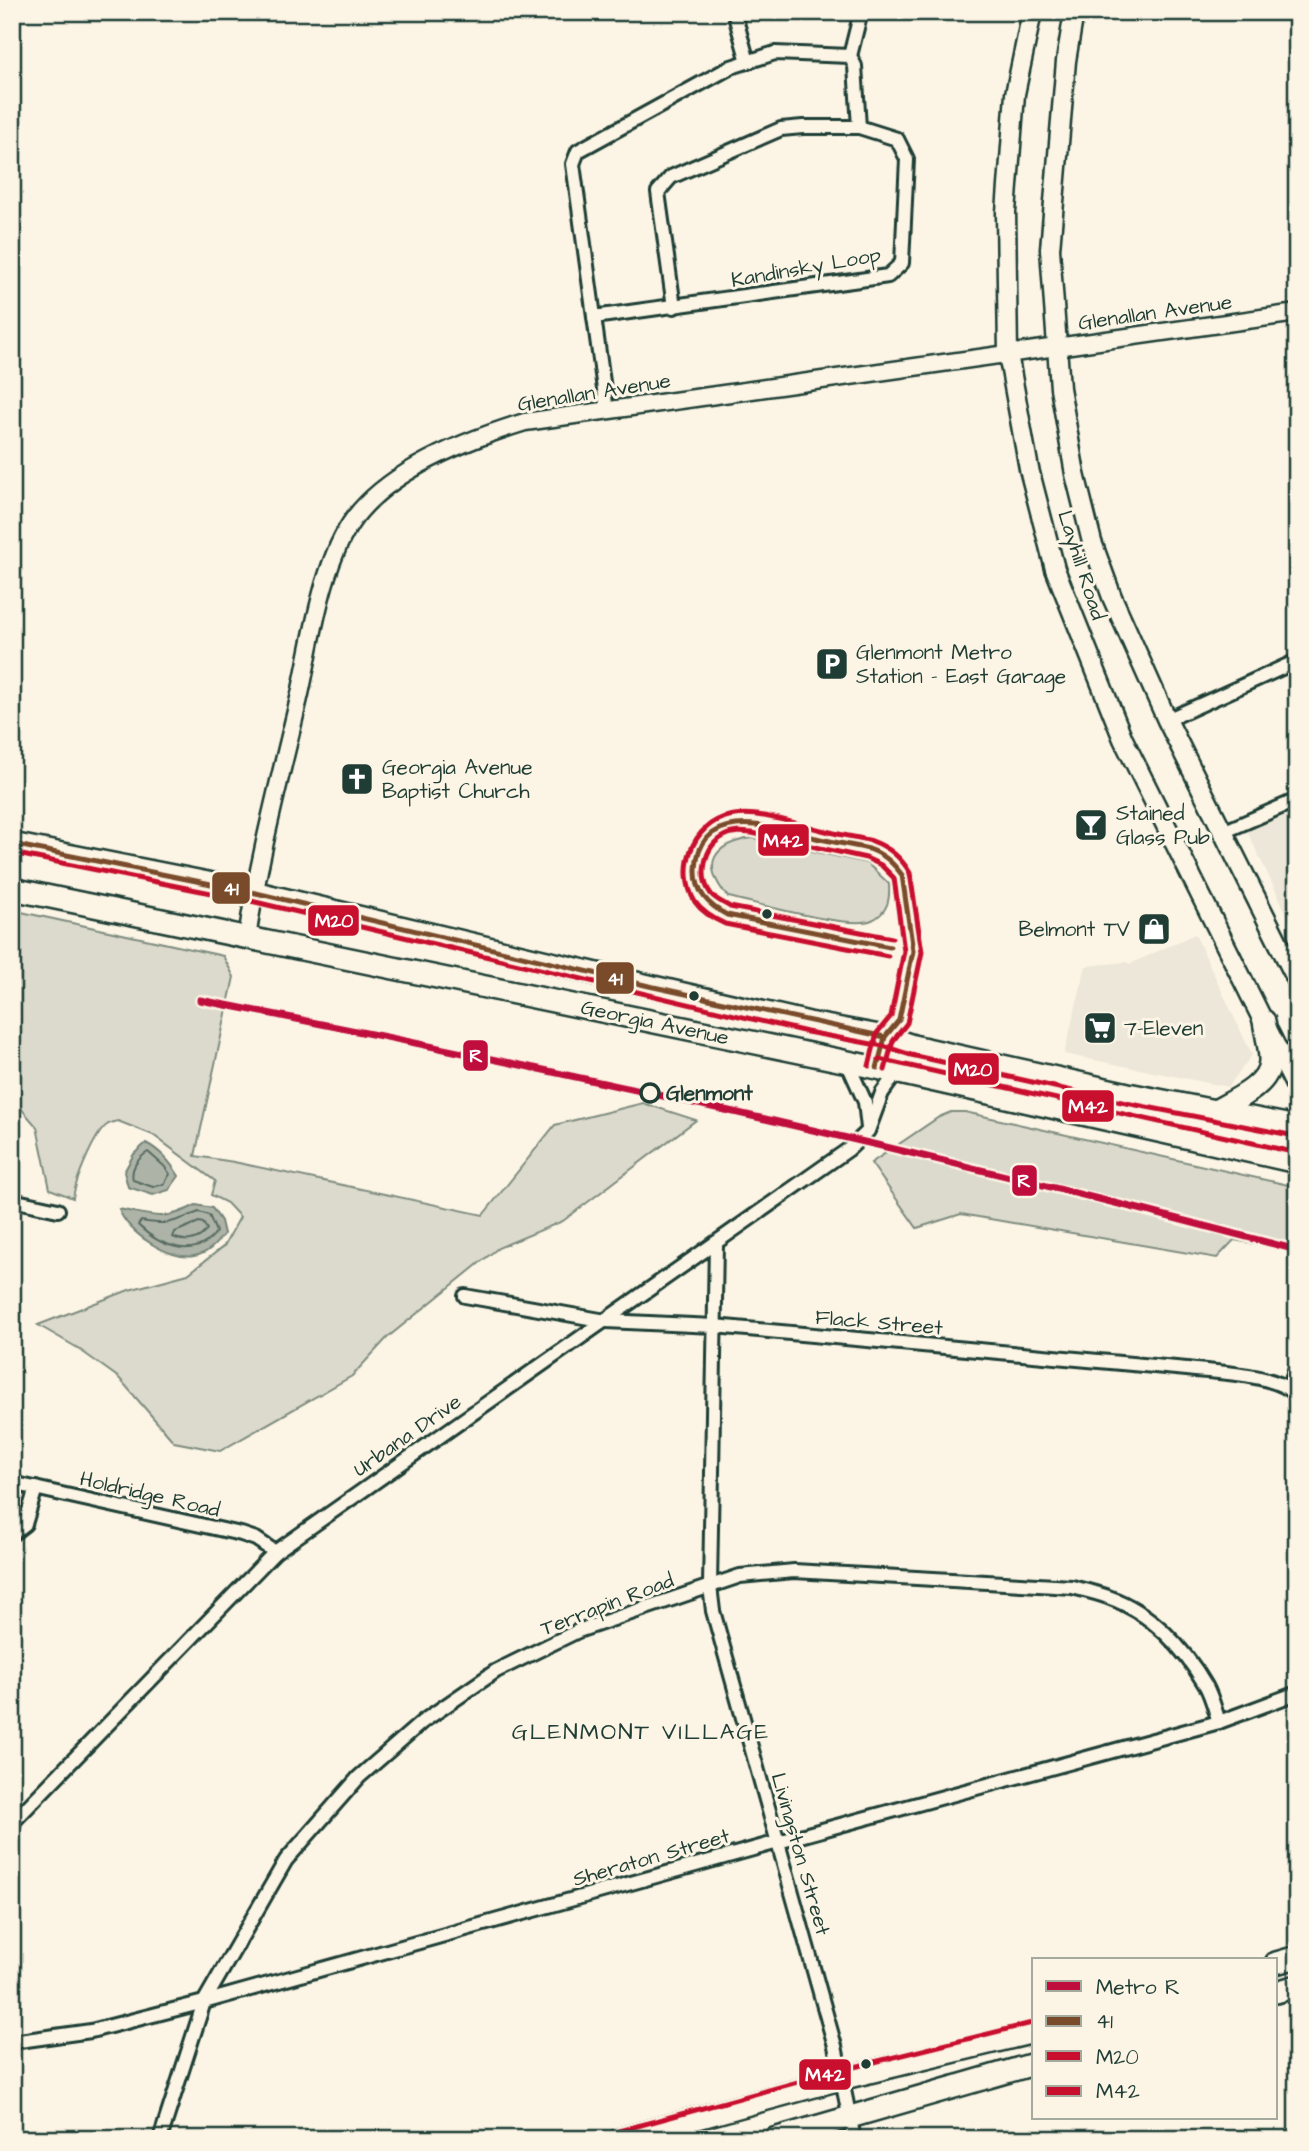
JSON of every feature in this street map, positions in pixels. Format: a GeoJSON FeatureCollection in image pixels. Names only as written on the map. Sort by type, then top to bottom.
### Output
{"type":"FeatureCollection","features":[{"type":"Feature","properties":{"kind":"main road","name":"Layhill Road"},"geometry":{"type":"LineString","coordinates":[[1032,12],[1015,94],[1008,188],[1008,354],[1029,469],[1055,569],[1123,739],[1297,1089]]}},
{"type":"Feature","properties":{"kind":"main road","name":"Layhill Road"},"geometry":{"type":"LineString","coordinates":[[1074,12],[1066,61],[1050,249],[1060,388],[1075,474],[1092,542],[1112,597],[1167,720],[1297,981]]}},
{"type":"Feature","properties":{"kind":"main road","name":"Georgia Avenue"},"geometry":{"type":"LineString","coordinates":[[12,844],[253,892],[783,1017],[885,1037],[913,1046],[1128,1094],[1297,1127]]}},
{"type":"Feature","properties":{"kind":"main road","name":"Georgia Avenue"},"geometry":{"type":"LineString","coordinates":[[12,889],[897,1072],[1297,1162]]}},
{"type":"Feature","properties":{"kind":"main road"},"geometry":{"type":"LineString","coordinates":[[1215,1111],[1252,1089],[1264,1077],[1271,1062],[1264,1021]]}},
{"type":"Feature","properties":{"kind":"main road"},"geometry":{"type":"LineString","coordinates":[[1278,1962],[1297,1957]]}},
{"type":"Feature","properties":{"kind":"main road"},"geometry":{"type":"LineString","coordinates":[[1278,1991],[1297,1986]]}},
{"type":"Feature","properties":{"kind":"main road"},"geometry":{"type":"LineString","coordinates":[[1278,1998],[1297,1993]]}},
{"type":"Feature","properties":{"kind":"main road"},"geometry":{"type":"LineString","coordinates":[[621,2139],[840,2079],[1032,2032]]}},
{"type":"Feature","properties":{"kind":"main road"},"geometry":{"type":"LineString","coordinates":[[774,2139],[852,2129],[1032,2065]]}},
{"type":"Feature","properties":{"kind":"street"},"geometry":{"type":"LineString","coordinates":[[734,12],[748,62]]}},
{"type":"Feature","properties":{"kind":"street"},"geometry":{"type":"LineString","coordinates":[[859,127],[855,66],[850,56],[861,12]]}},
{"type":"Feature","properties":{"kind":"street"},"geometry":{"type":"LineString","coordinates":[[607,411],[573,164],[579,151],[731,67],[775,53],[850,56]]}},
{"type":"Feature","properties":{"kind":"street","name":"Kandinsky Loop"},"geometry":{"type":"LineString","coordinates":[[594,317],[674,307],[888,276],[902,263],[907,159],[897,139],[859,127],[803,127],[781,130],[671,177],[658,192],[674,307]]}},
{"type":"Feature","properties":{"kind":"street","name":"Glenallan Avenue"},"geometry":{"type":"LineString","coordinates":[[247,938],[253,892],[323,595],[338,545],[356,516],[399,479],[432,458],[477,436],[525,422],[1297,313]]}},
{"type":"Feature","properties":{"kind":"street"},"geometry":{"type":"LineString","coordinates":[[1167,720],[1297,661]]}},
{"type":"Feature","properties":{"kind":"street"},"geometry":{"type":"LineString","coordinates":[[1223,832],[1297,800]]}},
{"type":"Feature","properties":{"kind":"street"},"geometry":{"type":"LineString","coordinates":[[847,1062],[865,1102],[868,1131]]}},
{"type":"Feature","properties":{"kind":"street","name":"Urbana Drive"},"geometry":{"type":"LineString","coordinates":[[12,1823],[275,1552],[849,1149],[868,1131],[882,1093],[897,1072]]}},
{"type":"Feature","properties":{"kind":"street"},"geometry":{"type":"LineString","coordinates":[[12,1200],[58,1210]]}},
{"type":"Feature","properties":{"kind":"street","name":"Livingston Street"},"geometry":{"type":"LineString","coordinates":[[716,1244],[710,1586],[713,1611],[835,2046],[852,2129]]}},
{"type":"Feature","properties":{"kind":"street","name":"Flack Street"},"geometry":{"type":"LineString","coordinates":[[465,1296],[606,1321],[714,1326],[1187,1369],[1254,1377],[1293,1392]]}},
{"type":"Feature","properties":{"kind":"street"},"geometry":{"type":"LineString","coordinates":[[1293,1392],[1297,1365]]}},
{"type":"Feature","properties":{"kind":"street","name":"Holdridge Road"},"geometry":{"type":"LineString","coordinates":[[12,1483],[242,1534],[256,1539],[275,1552]]}},
{"type":"Feature","properties":{"kind":"street"},"geometry":{"type":"LineString","coordinates":[[12,1534],[25,1524],[36,1488]]}},
{"type":"Feature","properties":{"kind":"street","name":"Terrapin Road"},"geometry":{"type":"LineString","coordinates":[[160,2139],[204,2002],[286,1860],[359,1777],[422,1722],[496,1671],[578,1631],[740,1577],[794,1571],[1072,1587],[1110,1598],[1144,1615],[1165,1632],[1187,1657],[1207,1689],[1219,1722]]}},
{"type":"Feature","properties":{"kind":"street","name":"Sheraton Street"},"geometry":{"type":"LineString","coordinates":[[12,2042],[91,2031],[204,2002],[1219,1722],[1297,1693]]}},
{"type":"Feature","properties":{"kind":"shaded area"},"geometry":{"type":"Polygon","coordinates":[[[1297,806],[1297,935],[1246,829],[1297,806]]]}},
{"type":"Feature","properties":{"kind":"shaded area"},"geometry":{"type":"Polygon","coordinates":[[[752,838],[867,863],[889,884],[885,909],[872,920],[844,921],[728,897],[714,875],[715,857],[728,845],[752,838]]]}},
{"type":"Feature","properties":{"kind":"shaded area"},"geometry":{"type":"Polygon","coordinates":[[[12,910],[223,956],[234,977],[195,1156],[483,1215],[555,1125],[643,1103],[696,1120],[563,1221],[498,1248],[388,1337],[352,1376],[220,1451],[174,1442],[119,1378],[76,1347],[38,1325],[129,1290],[188,1274],[224,1246],[240,1217],[227,1203],[211,1195],[215,1181],[153,1135],[118,1121],[107,1125],[96,1138],[81,1170],[73,1198],[50,1189],[37,1127],[12,1098],[12,910]]]}},
{"type":"Feature","properties":{"kind":"shaded area"},"geometry":{"type":"Polygon","coordinates":[[[1195,934],[1252,1055],[1228,1087],[1064,1054],[1086,966],[1126,962],[1130,964],[1195,934]]]}},
{"type":"Feature","properties":{"kind":"shaded area"},"geometry":{"type":"Polygon","coordinates":[[[951,1112],[965,1112],[1297,1187],[1297,1252],[1234,1240],[1217,1258],[961,1214],[917,1228],[871,1163],[939,1117],[951,1112]]]}},
{"type":"Feature","properties":{"kind":"water"},"geometry":{"type":"Polygon","coordinates":[[[146,1143],[165,1157],[179,1176],[169,1190],[153,1195],[128,1187],[124,1172],[134,1154],[146,1143]]]}},
{"type":"Feature","properties":{"kind":"water"},"geometry":{"type":"Polygon","coordinates":[[[196,1205],[212,1208],[221,1221],[224,1234],[208,1251],[194,1256],[173,1254],[150,1243],[130,1227],[119,1209],[166,1216],[196,1205]]]}},
{"type":"Feature","properties":{"kind":"metro line","name":"R"},"geometry":{"type":"LineString","coordinates":[[200,1000],[613,1085],[887,1147],[1297,1250]]}},
{"type":"Feature","properties":{"kind":"transit line","name":"M20"},"geometry":{"type":"LineString","coordinates":[[885,1070],[893,1041],[907,1023],[922,952],[910,873],[899,857],[872,841],[753,815],[740,814],[716,821],[705,828],[697,838],[688,863],[689,889],[698,906],[713,917],[725,924],[888,956]]}},
{"type":"Feature","properties":{"kind":"transit line","name":"41"},"geometry":{"type":"LineString","coordinates":[[877,1068],[885,1037],[899,1020],[913,951],[902,875],[899,871],[884,856],[869,849],[761,826],[725,827],[710,834],[700,848],[696,869],[700,891],[714,907],[727,915],[890,947]]}},
{"type":"Feature","properties":{"kind":"transit line","name":"M42"},"geometry":{"type":"LineString","coordinates":[[869,1066],[877,1033],[891,1016],[904,951],[894,878],[881,865],[866,858],[752,833],[741,832],[724,836],[708,854],[704,871],[707,887],[713,896],[730,907],[892,938]]}},
{"type":"Feature","properties":{"kind":"transit line","name":"41"},"geometry":{"type":"LineString","coordinates":[[12,844],[256,893],[649,986],[885,1037]]}},
{"type":"Feature","properties":{"kind":"transit line","name":"M20"},"geometry":{"type":"LineString","coordinates":[[12,853],[251,901],[807,1032],[883,1046],[911,1055],[1126,1103],[1295,1136]]}},
{"type":"Feature","properties":{"kind":"transit line","name":"M42"},"geometry":{"type":"LineString","coordinates":[[879,1059],[1297,1153]]}},
{"type":"Feature","properties":{"kind":"transit line","name":"M42"},"geometry":{"type":"LineString","coordinates":[[619,2131],[838,2071],[1032,2023]]}},
{"type":"Feature","properties":{"kind":"place","name":"Glenmont Metro Station - East Garage"},"geometry":{"type":"Point","coordinates":[832,664]}},
{"type":"Feature","properties":{"kind":"place","name":"Georgia Avenue Baptist Church"},"geometry":{"type":"Point","coordinates":[357,779]}},
{"type":"Feature","properties":{"kind":"place","name":"Stained Glass Pub"},"geometry":{"type":"Point","coordinates":[1091,825]}},
{"type":"Feature","properties":{"kind":"place","name":"Belmont TV"},"geometry":{"type":"Point","coordinates":[1154,929]}},
{"type":"Feature","properties":{"kind":"place","name":"7-Eleven"},"geometry":{"type":"Point","coordinates":[1100,1028]}},
{"type":"Feature","properties":{"kind":"place","name":"Glenmont"},"geometry":{"type":"Point","coordinates":[650,1093]}},
{"type":"Feature","properties":{"kind":"district","name":"GLENMONT VILLAGE"},"geometry":{"type":"Point","coordinates":[641,1731]}}]}
